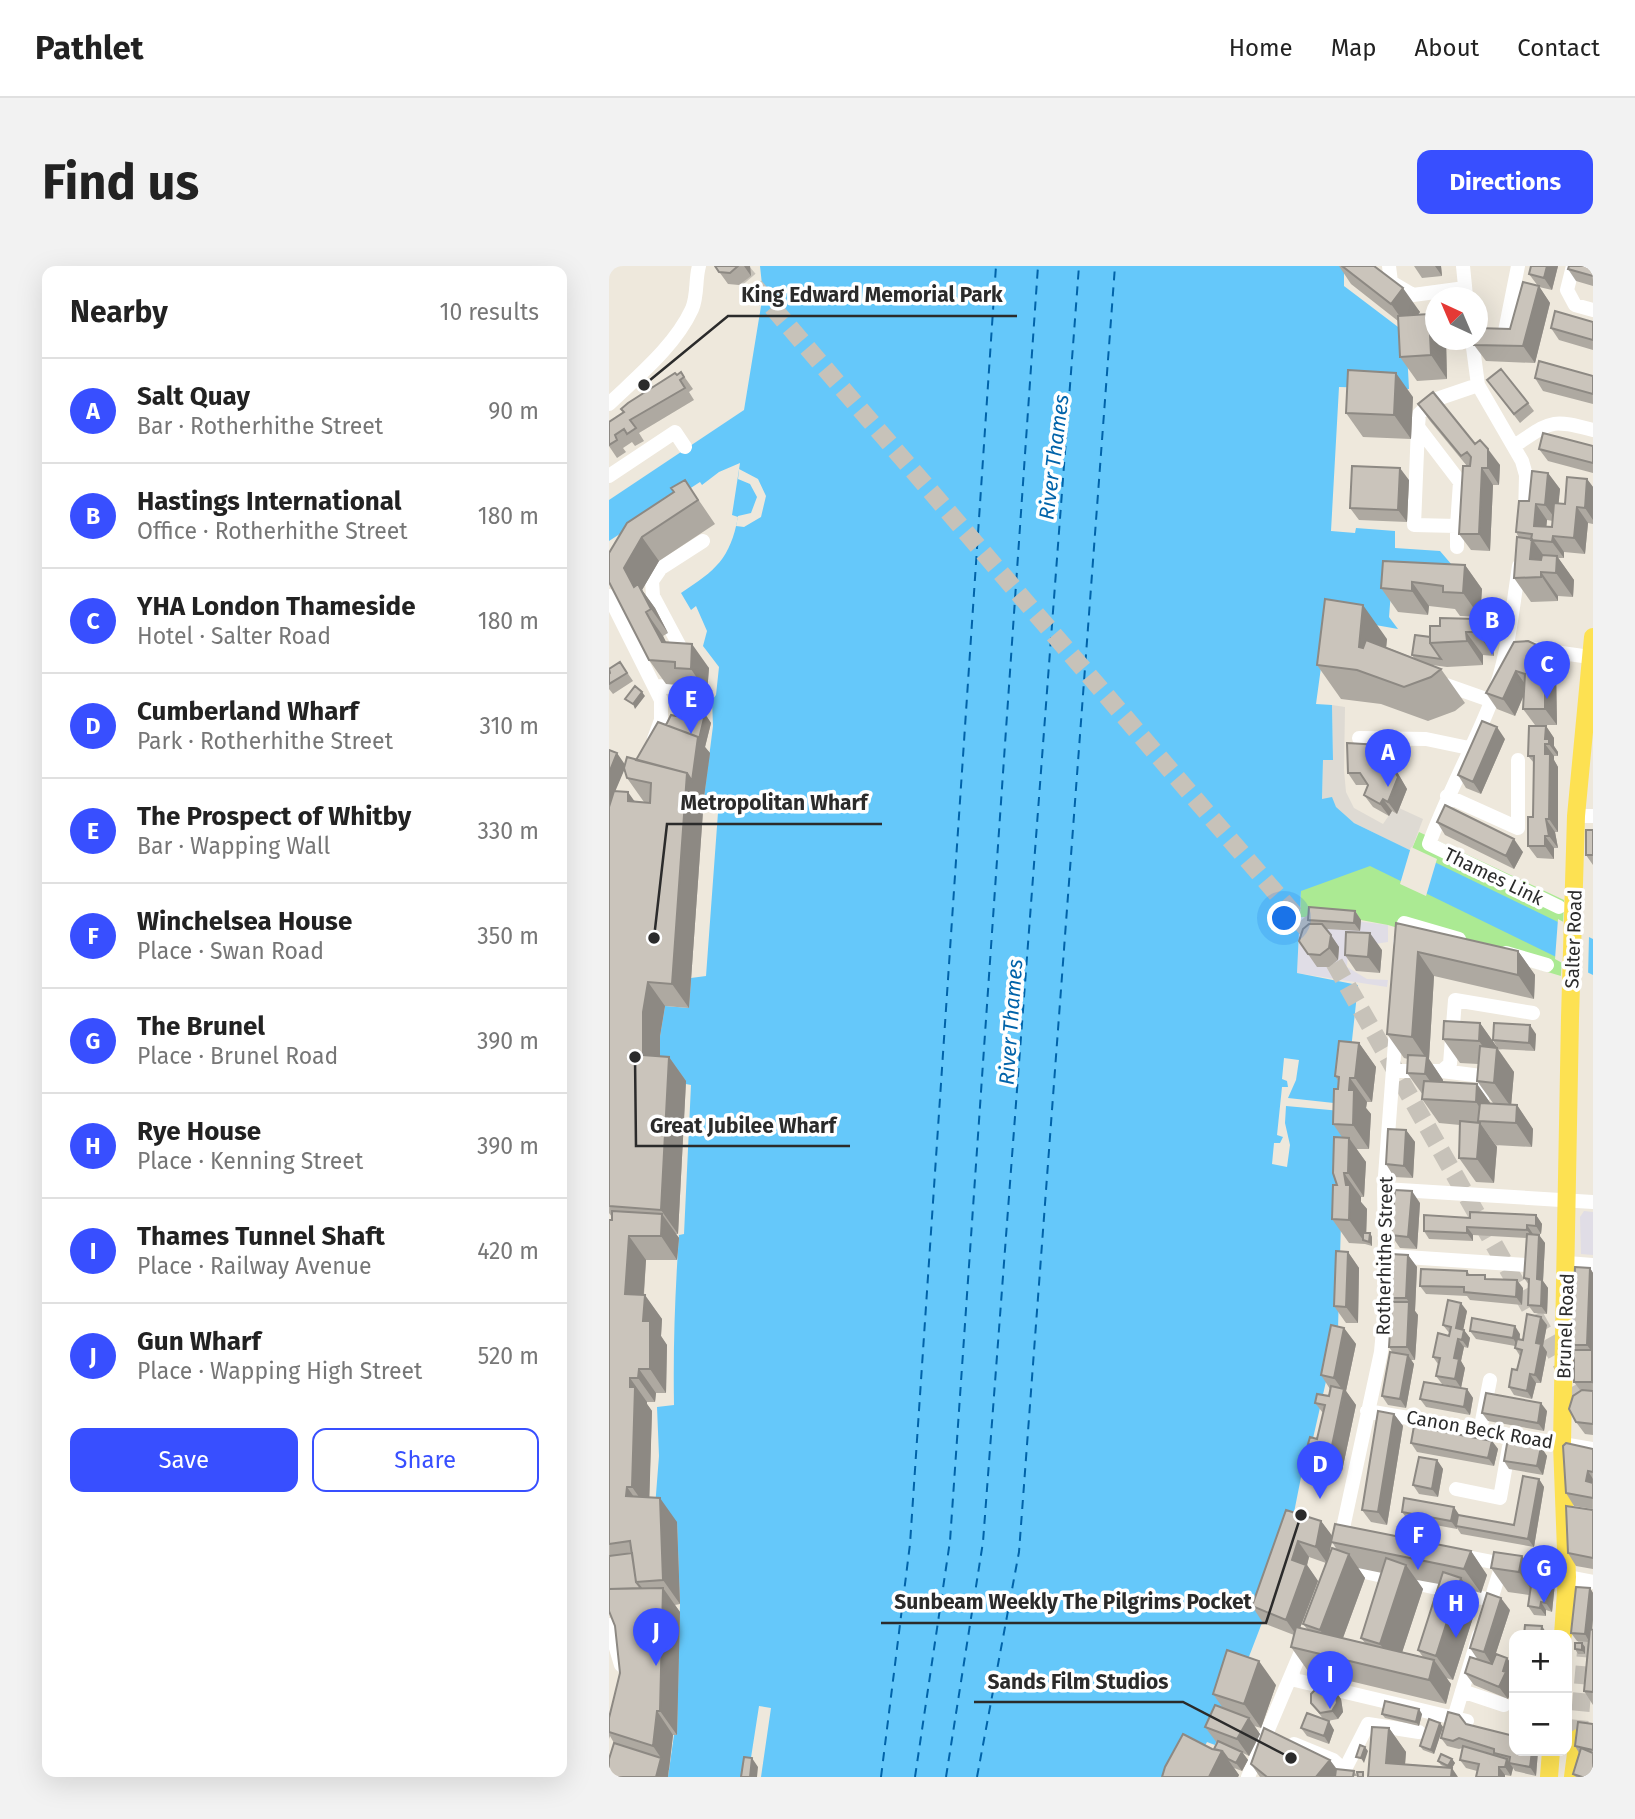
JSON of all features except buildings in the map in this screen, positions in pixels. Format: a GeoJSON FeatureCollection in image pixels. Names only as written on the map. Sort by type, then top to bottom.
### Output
{"type":"FeatureCollection","features":[{"type":"Feature","properties":{"kind":"main road","name":"Salter Road"},"geometry":{"type":"LineString","coordinates":[[1567,1199],[1576,897],[1585,816],[1590,657],[1593,637]]}},
{"type":"Feature","properties":{"kind":"main road","name":"Brunel Road"},"geometry":{"type":"LineString","coordinates":[[1563,1630],[1567,1577],[1562,1444],[1567,1199]]}},
{"type":"Feature","properties":{"kind":"main road"},"geometry":{"type":"LineString","coordinates":[[1573,1777],[1578,1738]]}},
{"type":"Feature","properties":{"kind":"main road"},"geometry":{"type":"LineString","coordinates":[[1549,1777],[1551,1756]]}},
{"type":"Feature","properties":{"kind":"street"},"geometry":{"type":"LineString","coordinates":[[609,404],[655,359],[680,328],[695,298],[699,266]]}},
{"type":"Feature","properties":{"kind":"street"},"geometry":{"type":"LineString","coordinates":[[1389,266],[1391,282],[1413,295],[1425,295]]}},
{"type":"Feature","properties":{"kind":"street"},"geometry":{"type":"LineString","coordinates":[[1463,266],[1465,287]]}},
{"type":"Feature","properties":{"kind":"street"},"geometry":{"type":"LineString","coordinates":[[1504,336],[1518,266]]}},
{"type":"Feature","properties":{"kind":"street"},"geometry":{"type":"LineString","coordinates":[[1573,266],[1567,290],[1575,305],[1593,310]]}},
{"type":"Feature","properties":{"kind":"street"},"geometry":{"type":"LineString","coordinates":[[1473,350],[1478,385],[1514,446],[1526,475],[1522,546],[1507,645],[1492,701],[1447,796],[1518,828],[1518,760]]}},
{"type":"Feature","properties":{"kind":"street"},"geometry":{"type":"LineString","coordinates":[[1457,526],[1414,525],[1417,427],[1419,414],[1434,400],[1478,385]]}},
{"type":"Feature","properties":{"kind":"street"},"geometry":{"type":"LineString","coordinates":[[1514,446],[1549,423],[1561,421],[1593,430]]}},
{"type":"Feature","properties":{"kind":"street"},"geometry":{"type":"LineString","coordinates":[[1417,427],[1459,482],[1457,547]]}},
{"type":"Feature","properties":{"kind":"street"},"geometry":{"type":"LineString","coordinates":[[609,475],[675,432],[685,447]]}},
{"type":"Feature","properties":{"kind":"street"},"geometry":{"type":"LineString","coordinates":[[686,666],[687,659],[653,596],[652,582],[661,568],[703,541]]}},
{"type":"Feature","properties":{"kind":"street"},"geometry":{"type":"LineString","coordinates":[[609,596],[657,686],[663,710],[658,732],[646,756]]}},
{"type":"Feature","properties":{"kind":"street"},"geometry":{"type":"LineString","coordinates":[[1507,645],[1590,657]]}},
{"type":"Feature","properties":{"kind":"street"},"geometry":{"type":"LineString","coordinates":[[1428,678],[1492,701]]}},
{"type":"Feature","properties":{"kind":"street"},"geometry":{"type":"LineString","coordinates":[[657,686],[683,688],[685,685]]}},
{"type":"Feature","properties":{"kind":"street"},"geometry":{"type":"LineString","coordinates":[[1359,738],[1426,738],[1469,748]]}},
{"type":"Feature","properties":{"kind":"street","name":"Thames Link"},"geometry":{"type":"LineString","coordinates":[[1447,796],[1429,844],[1559,907]]}},
{"type":"Feature","properties":{"kind":"street"},"geometry":{"type":"LineString","coordinates":[[1400,959],[1404,923],[1471,942]]}},
{"type":"Feature","properties":{"kind":"street"},"geometry":{"type":"LineString","coordinates":[[1496,950],[1547,965]]}},
{"type":"Feature","properties":{"kind":"street"},"geometry":{"type":"LineString","coordinates":[[1442,1071],[1450,1064],[1455,1000],[1534,1013]]}},
{"type":"Feature","properties":{"kind":"street","name":"Rotherhithe Street"},"geometry":{"type":"LineString","coordinates":[[1397,1020],[1384,1189],[1387,1256],[1381,1352],[1332,1571],[1449,1596],[1491,1600]]}},
{"type":"Feature","properties":{"kind":"street"},"geometry":{"type":"LineString","coordinates":[[1393,1071],[1442,1071],[1481,1076],[1484,1080],[1479,1103],[1456,1102]]}},
{"type":"Feature","properties":{"kind":"street"},"geometry":{"type":"LineString","coordinates":[[1384,1189],[1593,1202]]}},
{"type":"Feature","properties":{"kind":"street"},"geometry":{"type":"LineString","coordinates":[[1387,1256],[1526,1265]]}},
{"type":"Feature","properties":{"kind":"street"},"geometry":{"type":"LineString","coordinates":[[1567,1263],[1593,1265]]}},
{"type":"Feature","properties":{"kind":"street"},"geometry":{"type":"LineString","coordinates":[[1480,1431],[1490,1380]]}},
{"type":"Feature","properties":{"kind":"street","name":"Canon Beck Road"},"geometry":{"type":"LineString","coordinates":[[1367,1412],[1593,1449]]}},
{"type":"Feature","properties":{"kind":"street"},"geometry":{"type":"LineString","coordinates":[[1456,1489],[1500,1498],[1511,1436]]}},
{"type":"Feature","properties":{"kind":"street"},"geometry":{"type":"LineString","coordinates":[[1565,1510],[1583,1514]]}},
{"type":"Feature","properties":{"kind":"street"},"geometry":{"type":"LineString","coordinates":[[1343,1531],[1363,1535]]}},
{"type":"Feature","properties":{"kind":"street"},"geometry":{"type":"LineString","coordinates":[[1442,1552],[1593,1582]]}},
{"type":"Feature","properties":{"kind":"street"},"geometry":{"type":"LineString","coordinates":[[1292,1673],[1295,1680],[1460,1719],[1462,1691],[1502,1564]]}},
{"type":"Feature","properties":{"kind":"street"},"geometry":{"type":"LineString","coordinates":[[609,1625],[620,1652],[623,1678]]}},
{"type":"Feature","properties":{"kind":"street"},"geometry":{"type":"LineString","coordinates":[[1248,1777],[1310,1631]]}},
{"type":"Feature","properties":{"kind":"street"},"geometry":{"type":"LineString","coordinates":[[1462,1691],[1504,1705]]}},
{"type":"Feature","properties":{"kind":"street"},"geometry":{"type":"LineString","coordinates":[[1268,1730],[1333,1760],[1343,1774],[1368,1724],[1419,1732]]}},
{"type":"Feature","properties":{"kind":"shaded area"},"geometry":{"type":"Polygon","coordinates":[[[1332,705],[1345,707],[1344,770],[1346,792],[1354,808],[1383,824],[1392,811],[1397,814],[1399,808],[1423,819],[1411,851],[1354,823],[1322,799],[1323,760],[1333,760],[1332,705]]]}},
{"type":"Feature","properties":{"kind":"shaded area"},"geometry":{"type":"Polygon","coordinates":[[[1307,915],[1388,925],[1388,942],[1348,948],[1347,967],[1367,979],[1388,980],[1387,987],[1297,973],[1300,917],[1307,915]]]}},
{"type":"Feature","properties":{"kind":"shaded area"},"geometry":{"type":"Polygon","coordinates":[[[1584,1211],[1593,1212],[1593,1255],[1581,1254],[1580,1217],[1584,1211]]]}},
{"type":"Feature","properties":{"kind":"green space"},"geometry":{"type":"Polygon","coordinates":[[[1334,821],[1411,851],[1419,832],[1564,900],[1561,976],[1388,925],[1361,920],[1300,917],[1301,891],[1334,821]]]}},
{"type":"Feature","properties":{"kind":"water","name":"River Thames"},"geometry":{"type":"Polygon","coordinates":[[[760,266],[1344,266],[1344,286],[1406,333],[1409,389],[1339,387],[1331,531],[1355,533],[1356,528],[1395,531],[1395,548],[1440,551],[1452,565],[1392,579],[1389,617],[1398,629],[1336,618],[1325,638],[1316,704],[1332,705],[1333,760],[1323,760],[1322,799],[1332,797],[1336,807],[1354,823],[1593,939],[1593,975],[1370,866],[1301,891],[1297,973],[1358,985],[1344,1114],[1338,1329],[1311,1447],[1307,1447],[1283,1568],[1215,1745],[1207,1742],[1189,1777],[668,1777],[674,1735],[677,1734],[680,1604],[677,1522],[654,1520],[659,1456],[657,1407],[674,1405],[676,1278],[679,1235],[684,1234],[691,1085],[660,1079],[660,1036],[665,1006],[689,1008],[691,978],[706,976],[719,799],[704,797],[713,726],[712,700],[716,695],[719,667],[703,646],[707,631],[696,606],[691,610],[681,593],[720,562],[731,543],[738,517],[732,515],[740,463],[719,472],[702,485],[700,482],[609,541],[609,500],[744,410],[763,294],[760,266]]]}},
{"type":"Feature","properties":{"kind":"pier"},"geometry":{"type":"Polygon","coordinates":[[[739,469],[758,479],[766,496],[761,517],[744,527],[736,526],[738,516],[751,513],[757,497],[750,484],[738,479],[739,469]]]}},
{"type":"Feature","properties":{"kind":"pier"},"geometry":{"type":"Polygon","coordinates":[[[1411,847],[1437,859],[1426,896],[1400,884],[1411,847]]]}},
{"type":"Feature","properties":{"kind":"pier"},"geometry":{"type":"Polygon","coordinates":[[[1558,919],[1589,936],[1588,977],[1555,959],[1558,919]]]}},
{"type":"Feature","properties":{"kind":"pier"},"geometry":{"type":"Polygon","coordinates":[[[1284,1058],[1299,1060],[1296,1080],[1288,1098],[1343,1104],[1341,1111],[1286,1106],[1285,1123],[1290,1145],[1287,1167],[1272,1164],[1274,1143],[1280,1143],[1283,1137],[1277,1135],[1282,1087],[1288,1087],[1287,1081],[1282,1079],[1284,1058]]]}},
{"type":"Feature","properties":{"kind":"pier"},"geometry":{"type":"Polygon","coordinates":[[[759,1706],[771,1708],[761,1777],[748,1777],[759,1706]]]}},
{"type":"Feature","properties":{"kind":"ferry route"},"geometry":{"type":"LineString","coordinates":[[881,1777],[910,1544],[996,266]]}},
{"type":"Feature","properties":{"kind":"ferry route"},"geometry":{"type":"LineString","coordinates":[[915,1777],[950,1541],[1038,266]]}},
{"type":"Feature","properties":{"kind":"ferry route"},"geometry":{"type":"LineString","coordinates":[[946,1777],[983,1542],[1079,266]]}},
{"type":"Feature","properties":{"kind":"ferry route"},"geometry":{"type":"LineString","coordinates":[[977,1777],[1019,1552],[1115,266]]}},
{"type":"Feature","properties":{"kind":"tunnel"},"geometry":{"type":"LineString","coordinates":[[737,266],[1331,957],[1593,1419]]}},
{"type":"Feature","properties":{"kind":"tunnel"},"geometry":{"type":"LineString","coordinates":[[1578,1738],[1589,1619]]}},
{"type":"Feature","properties":{"kind":"place","name":"King Edward Memorial Park"},"geometry":{"type":"Point","coordinates":[644,385]}},
{"type":"Feature","properties":{"kind":"place","name":"Hastings International"},"geometry":{"type":"Point","coordinates":[1492,655]}},
{"type":"Feature","properties":{"kind":"place","name":"YHA London Thameside"},"geometry":{"type":"Point","coordinates":[1547,699]}},
{"type":"Feature","properties":{"kind":"place","name":"The Prospect of Whitby"},"geometry":{"type":"Point","coordinates":[691,734]}},
{"type":"Feature","properties":{"kind":"place","name":"Salt Quay"},"geometry":{"type":"Point","coordinates":[1388,787]}},
{"type":"Feature","properties":{"kind":"place","name":"Metropolitan Wharf"},"geometry":{"type":"Point","coordinates":[654,938]}},
{"type":"Feature","properties":{"kind":"place","name":"Great Jubilee Wharf"},"geometry":{"type":"Point","coordinates":[635,1057]}},
{"type":"Feature","properties":{"kind":"place","name":"Cumberland Wharf"},"geometry":{"type":"Point","coordinates":[1320,1499]}},
{"type":"Feature","properties":{"kind":"place","name":"Sunbeam Weekly The Pilgrims Pocket"},"geometry":{"type":"Point","coordinates":[1301,1515]}},
{"type":"Feature","properties":{"kind":"place","name":"Winchelsea House"},"geometry":{"type":"Point","coordinates":[1418,1570]}},
{"type":"Feature","properties":{"kind":"place","name":"The Brunel"},"geometry":{"type":"Point","coordinates":[1544,1603]}},
{"type":"Feature","properties":{"kind":"place","name":"Rye House"},"geometry":{"type":"Point","coordinates":[1456,1638]}},
{"type":"Feature","properties":{"kind":"place","name":"Gun Wharf"},"geometry":{"type":"Point","coordinates":[656,1666]}},
{"type":"Feature","properties":{"kind":"place","name":"Thames Tunnel Shaft"},"geometry":{"type":"Point","coordinates":[1330,1709]}},
{"type":"Feature","properties":{"kind":"place","name":"Sands Film Studios"},"geometry":{"type":"Point","coordinates":[1291,1758]}}]}
